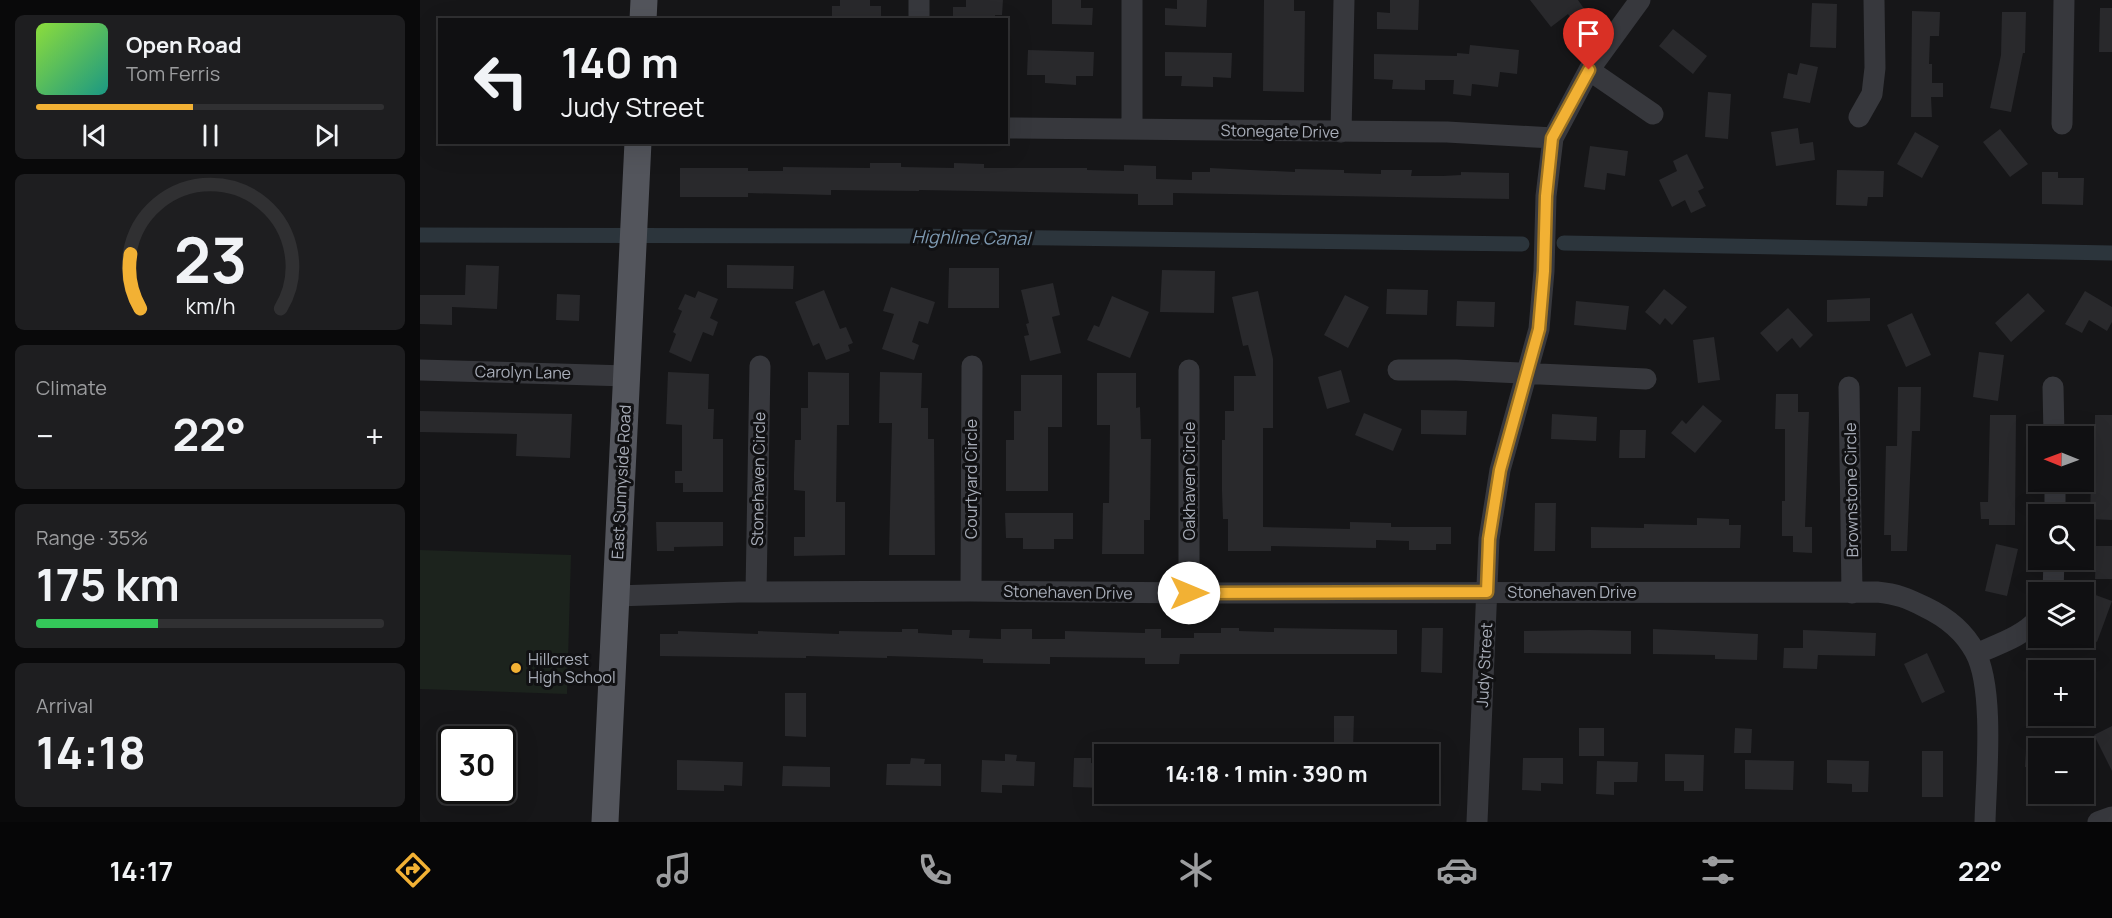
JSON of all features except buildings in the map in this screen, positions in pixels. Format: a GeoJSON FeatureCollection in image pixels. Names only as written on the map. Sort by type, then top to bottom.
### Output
{"type":"FeatureCollection","features":[{"type":"Feature","properties":{"kind":"main road"},"geometry":{"type":"LineString","coordinates":[[643,18],[644,0]]}},
{"type":"Feature","properties":{"kind":"main road","name":"East Sunnyside Road"},"geometry":{"type":"LineString","coordinates":[[605,822],[638,144]]}},
{"type":"Feature","properties":{"kind":"street"},"geometry":{"type":"LineString","coordinates":[[919,0],[919,18]]}},
{"type":"Feature","properties":{"kind":"street"},"geometry":{"type":"LineString","coordinates":[[1132,0],[1132,128]]}},
{"type":"Feature","properties":{"kind":"street"},"geometry":{"type":"LineString","coordinates":[[1341,132],[1344,0]]}},
{"type":"Feature","properties":{"kind":"street"},"geometry":{"type":"LineString","coordinates":[[1858,117],[1872,94],[1875,68],[1874,0]]}},
{"type":"Feature","properties":{"kind":"street"},"geometry":{"type":"LineString","coordinates":[[2062,124],[2064,0]]}},
{"type":"Feature","properties":{"kind":"street","name":"Judy Street"},"geometry":{"type":"LineString","coordinates":[[1477,822],[1489,539],[1500,470],[1539,329],[1544,271],[1546,196],[1552,138],[1589,70],[1635,2]]}},
{"type":"Feature","properties":{"kind":"street"},"geometry":{"type":"LineString","coordinates":[[1589,70],[1653,114]]}},
{"type":"Feature","properties":{"kind":"street","name":"Stonegate Drive"},"geometry":{"type":"LineString","coordinates":[[1008,128],[1447,132],[1552,138]]}},
{"type":"Feature","properties":{"kind":"street","name":"Stonehaven Circle"},"geometry":{"type":"LineString","coordinates":[[756,592],[760,366]]}},
{"type":"Feature","properties":{"kind":"street","name":"Courtyard Circle"},"geometry":{"type":"LineString","coordinates":[[971,591],[972,366]]}},
{"type":"Feature","properties":{"kind":"street","name":"Carolyn Lane"},"geometry":{"type":"LineString","coordinates":[[420,370],[627,376]]}},
{"type":"Feature","properties":{"kind":"street","name":"Oakhaven Circle"},"geometry":{"type":"LineString","coordinates":[[1189,370],[1189,593]]}},
{"type":"Feature","properties":{"kind":"street"},"geometry":{"type":"LineString","coordinates":[[1398,370],[1646,379]]}},
{"type":"Feature","properties":{"kind":"street","name":"Brownstone Circle"},"geometry":{"type":"LineString","coordinates":[[1850,387],[1852,593]]}},
{"type":"Feature","properties":{"kind":"street"},"geometry":{"type":"LineString","coordinates":[[2053,387],[2054,426]]}},
{"type":"Feature","properties":{"kind":"street","name":"Stonehaven Drive"},"geometry":{"type":"LineString","coordinates":[[616,596],[756,592],[971,591],[1877,592],[1898,594],[1939,614],[1960,630],[1976,654],[1986,686],[1985,822]]}},
{"type":"Feature","properties":{"kind":"street"},"geometry":{"type":"LineString","coordinates":[[1976,654],[2028,630]]}},
{"type":"Feature","properties":{"kind":"street"},"geometry":{"type":"LineString","coordinates":[[2098,822],[2112,817]]}},
{"type":"Feature","properties":{"kind":"shaded area"},"geometry":{"type":"Polygon","coordinates":[[[420,550],[571,555],[567,694],[420,689],[420,550]]]}},
{"type":"Feature","properties":{"kind":"waterway","name":"Highline Canal"},"geometry":{"type":"LineString","coordinates":[[420,235],[909,236],[1522,244]]}},
{"type":"Feature","properties":{"kind":"waterway"},"geometry":{"type":"LineString","coordinates":[[1564,243],[2112,253]]}},
{"type":"Feature","properties":{"kind":"place","name":"Hillcrest High School"},"geometry":{"type":"Point","coordinates":[516,668]}},
{"type":"Feature","properties":{"kind":"route"},"geometry":{"type":"LineString","coordinates":[[1189,593],[1487,592],[1489,539],[1500,470],[1539,329],[1544,271],[1546,196],[1552,138],[1589,70]]}}]}
